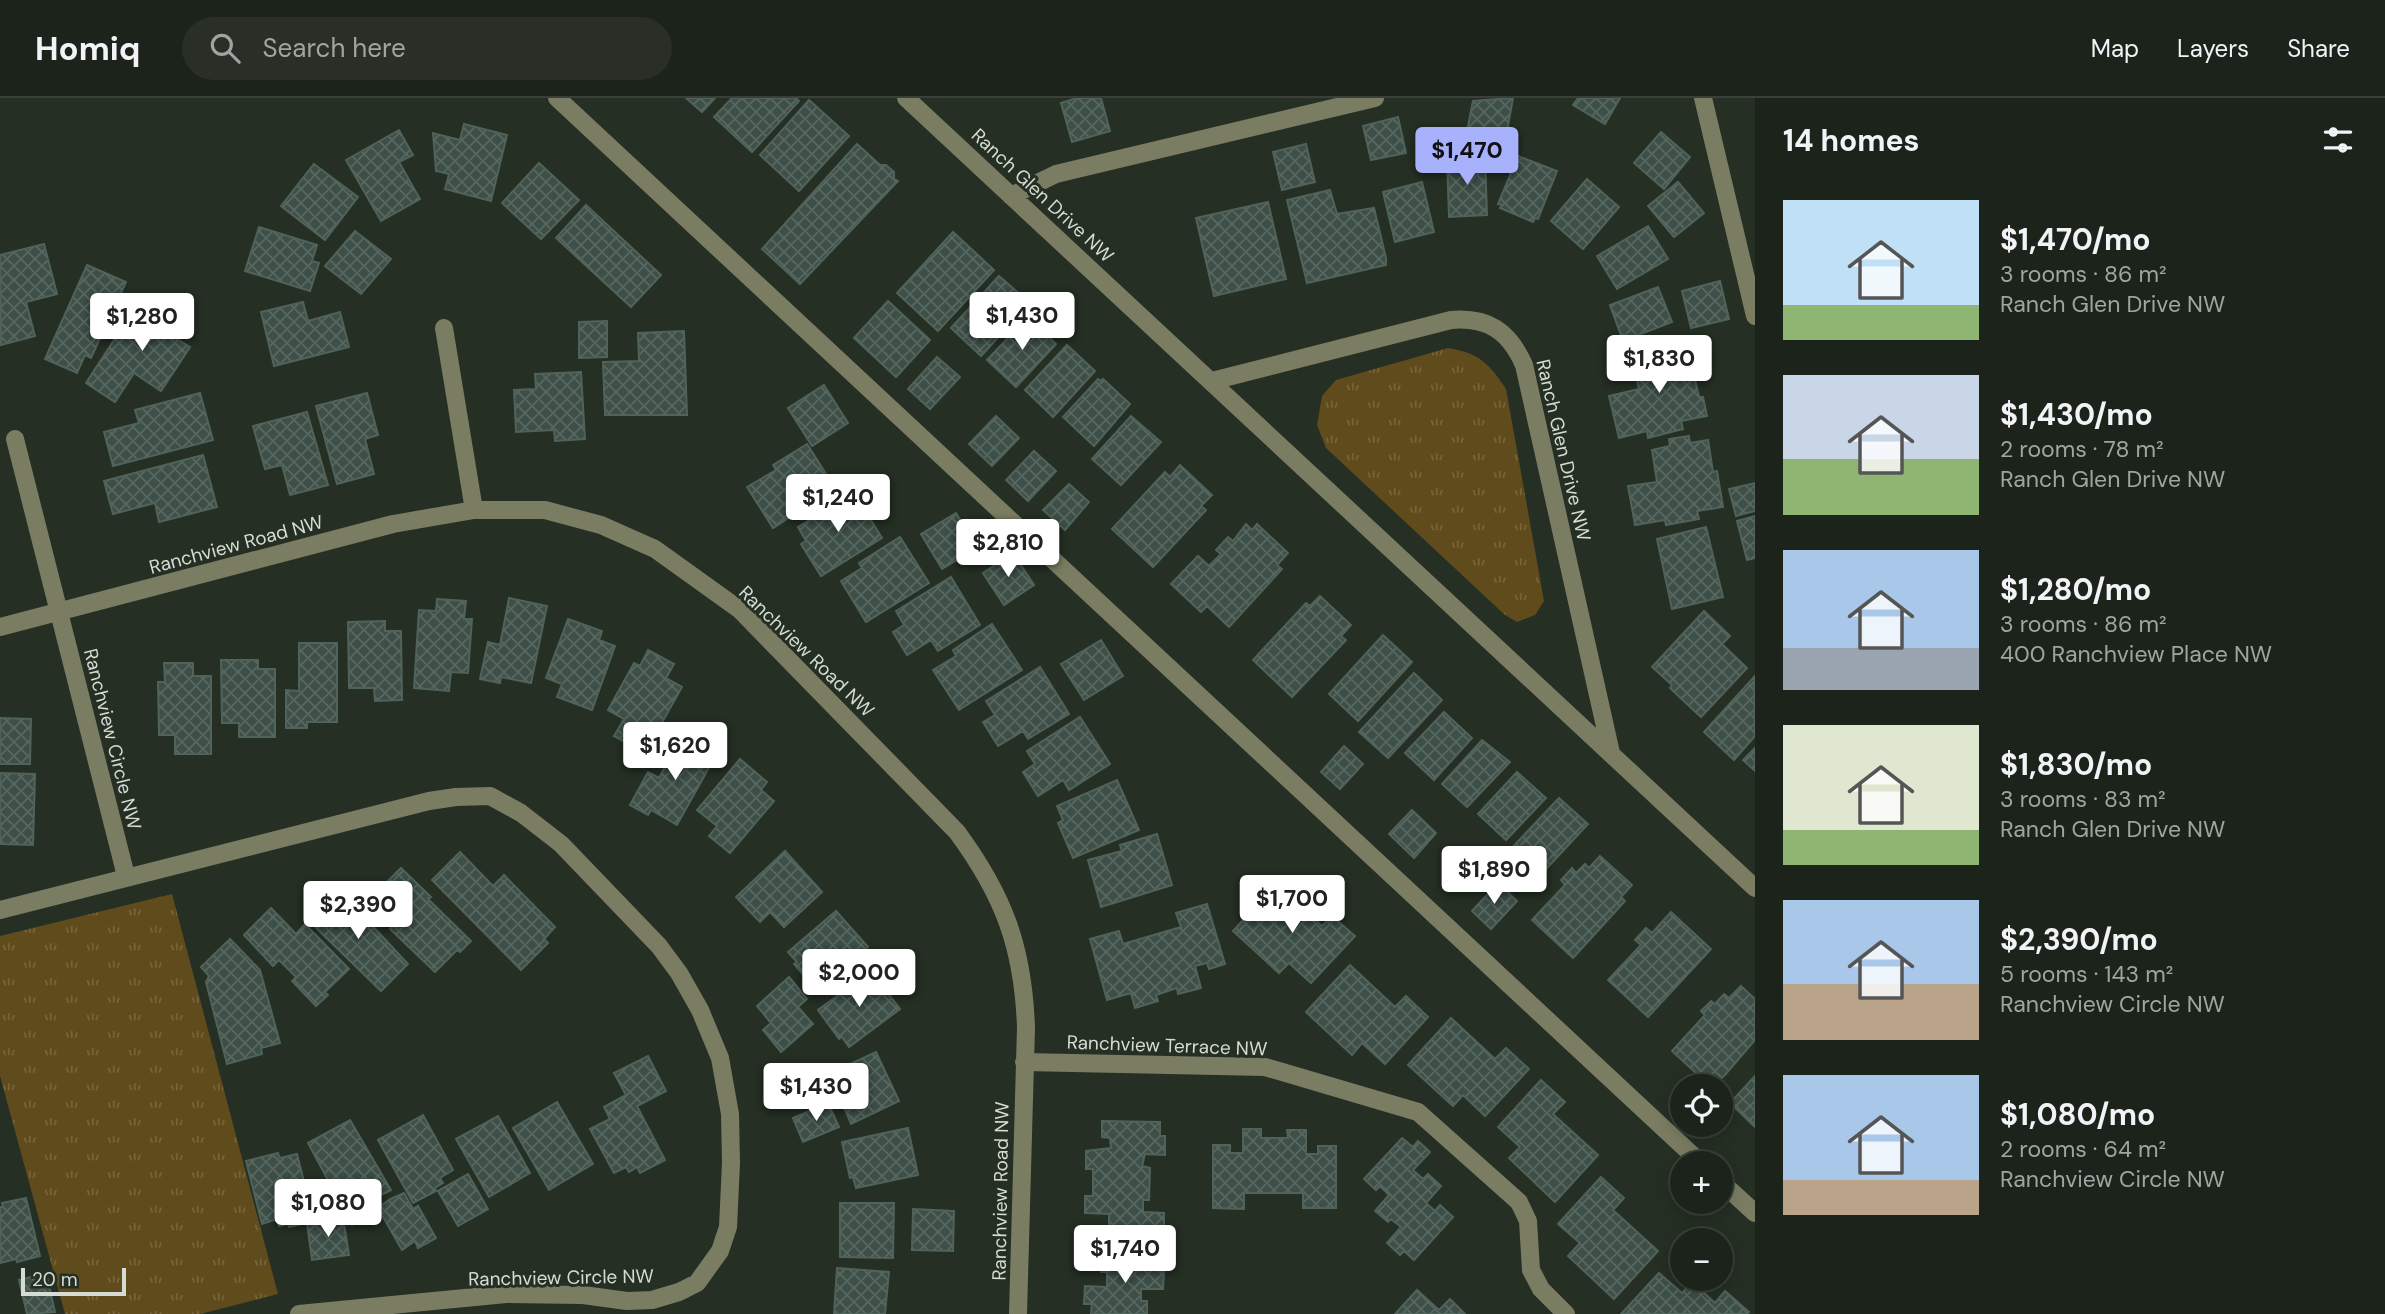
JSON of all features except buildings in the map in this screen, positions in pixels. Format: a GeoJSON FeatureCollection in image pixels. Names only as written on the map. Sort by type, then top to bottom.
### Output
{"type":"FeatureCollection","features":[{"type":"Feature","properties":{"kind":"street"},"geometry":{"type":"LineString","coordinates":[[557,98],[1688,1151]]}},
{"type":"Feature","properties":{"kind":"street","name":"Ranch Glen Drive NW"},"geometry":{"type":"LineString","coordinates":[[906,98],[1755,888]]}},
{"type":"Feature","properties":{"kind":"street"},"geometry":{"type":"LineString","coordinates":[[1012,196],[1056,174],[1375,98]]}},
{"type":"Feature","properties":{"kind":"street"},"geometry":{"type":"LineString","coordinates":[[1703,98],[1755,316]]}},
{"type":"Feature","properties":{"kind":"street","name":"Ranch Glen Drive NW"},"geometry":{"type":"LineString","coordinates":[[1212,381],[1451,320],[1467,319],[1483,323],[1498,329],[1510,339],[1524,365],[1611,754]]}},
{"type":"Feature","properties":{"kind":"street"},"geometry":{"type":"LineString","coordinates":[[444,328],[474,510]]}},
{"type":"Feature","properties":{"kind":"street","name":"Ranchview Circle NW"},"geometry":{"type":"LineString","coordinates":[[15,439],[126,876]]}},
{"type":"Feature","properties":{"kind":"street","name":"Ranchview Road NW"},"geometry":{"type":"LineString","coordinates":[[0,627],[393,524],[474,510],[545,510],[601,525],[655,550],[740,610],[957,832],[978,860],[995,891],[1009,923],[1025,992],[1018,1314]]}},
{"type":"Feature","properties":{"kind":"street","name":"Ranchview Circle NW"},"geometry":{"type":"LineString","coordinates":[[0,910],[429,801],[490,796],[521,813],[561,844],[659,946],[700,1010],[720,1058],[730,1114],[731,1163],[727,1227],[720,1251],[697,1283],[652,1300],[627,1301],[583,1295],[506,1294],[299,1314]]}},
{"type":"Feature","properties":{"kind":"street","name":"Ranchview Terrace NW"},"geometry":{"type":"LineString","coordinates":[[1024,1062],[1265,1067],[1418,1112],[1519,1202],[1528,1221],[1531,1270],[1541,1289],[1566,1314]]}},
{"type":"Feature","properties":{"kind":"street"},"geometry":{"type":"LineString","coordinates":[[1733,1193],[1755,1213]]}},
{"type":"Feature","properties":{"kind":"green space"},"geometry":{"type":"Polygon","coordinates":[[[1448,348],[1475,356],[1494,372],[1506,389],[1544,601],[1535,615],[1517,622],[1505,615],[1326,448],[1317,425],[1322,396],[1336,380],[1448,348]]]}},
{"type":"Feature","properties":{"kind":"green space"},"geometry":{"type":"Polygon","coordinates":[[[172,894],[278,1294],[200,1314],[65,1314],[0,1076],[0,936],[172,894]]]}}]}
